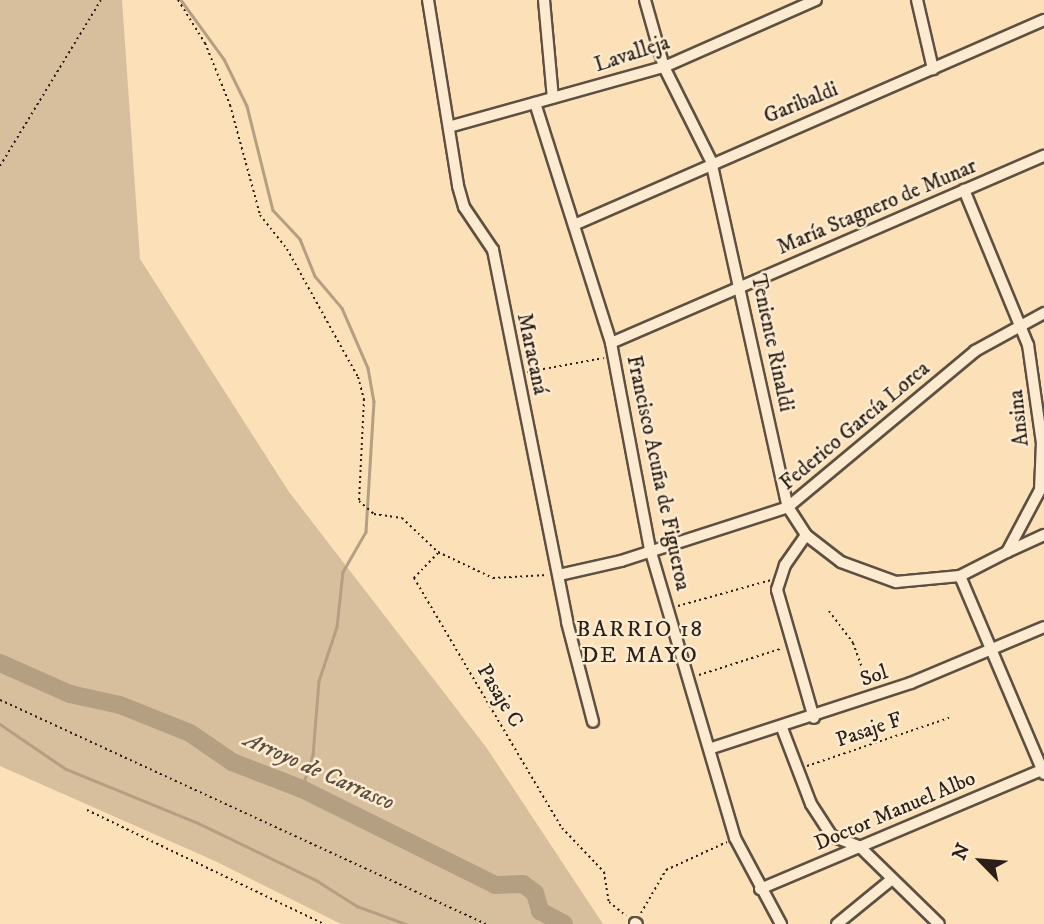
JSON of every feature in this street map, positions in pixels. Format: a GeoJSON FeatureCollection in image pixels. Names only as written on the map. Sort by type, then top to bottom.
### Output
{"type":"FeatureCollection","features":[{"type":"Feature","properties":{"kind":"street","name":"Maracaná"},"geometry":{"type":"LineString","coordinates":[[428,0],[452,126],[458,186],[464,207],[493,250],[516,374],[593,722]]}},
{"type":"Feature","properties":{"kind":"street"},"geometry":{"type":"LineString","coordinates":[[544,0],[553,98]]}},
{"type":"Feature","properties":{"kind":"street","name":"Teniente Rinaldi"},"geometry":{"type":"LineString","coordinates":[[645,0],[664,67],[711,161],[788,507],[806,535],[869,575],[917,583],[960,576]]}},
{"type":"Feature","properties":{"kind":"street","name":"Lavalleja"},"geometry":{"type":"LineString","coordinates":[[452,126],[664,67],[816,0]]}},
{"type":"Feature","properties":{"kind":"street"},"geometry":{"type":"LineString","coordinates":[[917,0],[933,69]]}},
{"type":"Feature","properties":{"kind":"street","name":"Garibaldi"},"geometry":{"type":"LineString","coordinates":[[574,225],[711,161],[1044,20]]}},
{"type":"Feature","properties":{"kind":"street","name":"Francisco Acuña de Figueroa"},"geometry":{"type":"LineString","coordinates":[[535,103],[611,343],[650,549],[712,748],[735,838],[781,924]]}},
{"type":"Feature","properties":{"kind":"street","name":"María Stagnero de Munar"},"geometry":{"type":"LineString","coordinates":[[611,343],[1044,156]]}},
{"type":"Feature","properties":{"kind":"street","name":"Ansina"},"geometry":{"type":"LineString","coordinates":[[964,190],[1020,323],[1039,409],[1042,492],[1007,552]]}},
{"type":"Feature","properties":{"kind":"street","name":"Federico García Lorca"},"geometry":{"type":"LineString","coordinates":[[559,575],[788,507],[975,351],[1020,323],[1044,313]]}},
{"type":"Feature","properties":{"kind":"street"},"geometry":{"type":"LineString","coordinates":[[806,535],[778,578],[791,645],[814,718]]}},
{"type":"Feature","properties":{"kind":"street"},"geometry":{"type":"LineString","coordinates":[[1043,771],[960,576],[1044,535]]}},
{"type":"Feature","properties":{"kind":"street","name":"Sol"},"geometry":{"type":"LineString","coordinates":[[712,748],[814,718],[872,697],[1044,627]]}},
{"type":"Feature","properties":{"kind":"street"},"geometry":{"type":"LineString","coordinates":[[782,728],[797,769],[832,836],[860,847],[939,924]]}},
{"type":"Feature","properties":{"kind":"street","name":"Doctor Manuel Albo"},"geometry":{"type":"LineString","coordinates":[[760,889],[1043,771]]}},
{"type":"Feature","properties":{"kind":"street"},"geometry":{"type":"LineString","coordinates":[[839,923],[892,879]]}},
{"type":"Feature","properties":{"kind":"path"},"geometry":{"type":"LineString","coordinates":[[0,166],[101,0]]}},
{"type":"Feature","properties":{"kind":"path"},"geometry":{"type":"LineString","coordinates":[[178,0],[205,43],[230,105],[260,215],[287,249],[358,377],[364,400],[359,501],[374,514],[406,523],[438,552],[493,578],[559,575]]}},
{"type":"Feature","properties":{"kind":"path"},"geometry":{"type":"LineString","coordinates":[[516,374],[614,356]]}},
{"type":"Feature","properties":{"kind":"path","name":"Pasaje C"},"geometry":{"type":"LineString","coordinates":[[438,552],[414,578],[562,828],[604,872],[609,902],[636,924]]}},
{"type":"Feature","properties":{"kind":"path"},"geometry":{"type":"LineString","coordinates":[[667,609],[778,578]]}},
{"type":"Feature","properties":{"kind":"path"},"geometry":{"type":"LineString","coordinates":[[829,611],[853,643],[872,697]]}},
{"type":"Feature","properties":{"kind":"path"},"geometry":{"type":"LineString","coordinates":[[690,678],[791,645]]}},
{"type":"Feature","properties":{"kind":"path"},"geometry":{"type":"LineString","coordinates":[[0,700],[486,924]]}},
{"type":"Feature","properties":{"kind":"path","name":"Pasaje F"},"geometry":{"type":"LineString","coordinates":[[797,769],[949,718]]}},
{"type":"Feature","properties":{"kind":"path"},"geometry":{"type":"LineString","coordinates":[[87,810],[324,924]]}},
{"type":"Feature","properties":{"kind":"path"},"geometry":{"type":"LineString","coordinates":[[636,924],[666,870],[735,838]]}},
{"type":"Feature","properties":{"kind":"shaded area"},"geometry":{"type":"Polygon","coordinates":[[[0,0],[122,0],[140,259],[289,492],[486,747],[603,924],[341,924],[215,861],[0,766],[0,0]]]}},
{"type":"Feature","properties":{"kind":"waterway"},"geometry":{"type":"LineString","coordinates":[[181,0],[224,59],[247,106],[273,210],[300,239],[315,276],[342,308],[368,368],[374,401],[366,532],[343,572],[337,627],[319,681],[313,755],[302,789]]}},
{"type":"Feature","properties":{"kind":"waterway","name":"Arroyo de Carrasco"},"geometry":{"type":"LineString","coordinates":[[0,663],[70,694],[120,705],[190,733],[232,762],[302,789],[495,885],[523,884],[535,893],[540,911],[564,924]]}},
{"type":"Feature","properties":{"kind":"waterway"},"geometry":{"type":"LineString","coordinates":[[0,724],[66,769],[196,822],[316,880],[357,906],[406,924]]}},
{"type":"Feature","properties":{"kind":"district","name":"BARRIO 18 DE MAYO"},"geometry":{"type":"Point","coordinates":[640,643]}}]}
